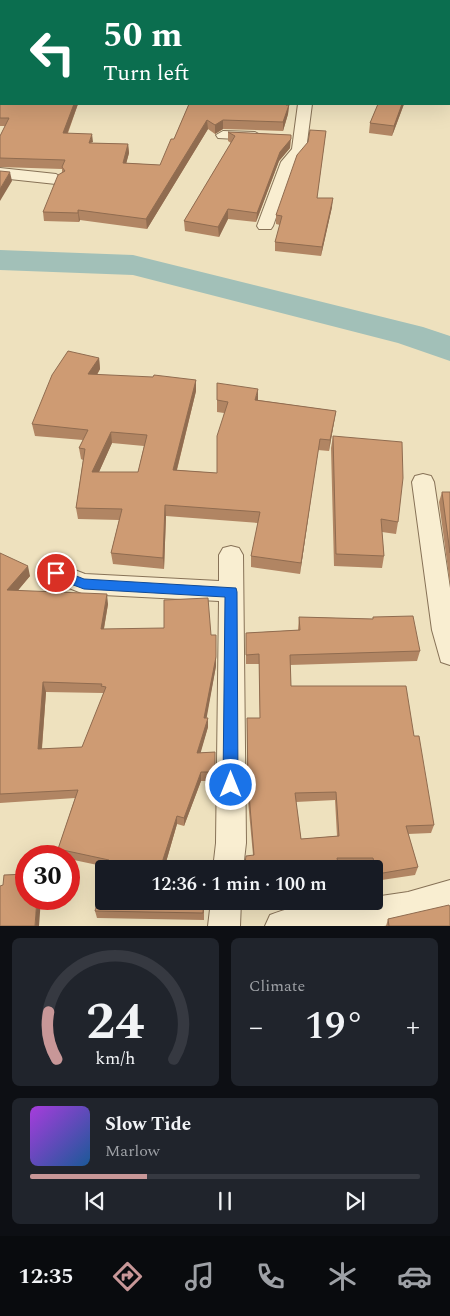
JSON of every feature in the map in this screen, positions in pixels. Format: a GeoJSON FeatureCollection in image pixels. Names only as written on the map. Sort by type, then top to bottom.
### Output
{"type":"FeatureCollection","features":[{"type":"Feature","properties":{"kind":"street"},"geometry":{"type":"LineString","coordinates":[[265,226],[288,162],[299,150],[296,137],[305,105]]}},
{"type":"Feature","properties":{"kind":"street"},"geometry":{"type":"LineString","coordinates":[[223,135],[271,136]]}},
{"type":"Feature","properties":{"kind":"street"},"geometry":{"type":"LineString","coordinates":[[0,173],[56,178]]}},
{"type":"Feature","properties":{"kind":"street"},"geometry":{"type":"LineString","coordinates":[[423,482],[444,630],[450,654]]}},
{"type":"Feature","properties":{"kind":"street"},"geometry":{"type":"LineString","coordinates":[[229,860],[231,843],[231,555]]}},
{"type":"Feature","properties":{"kind":"street"},"geometry":{"type":"LineString","coordinates":[[56,573],[84,584],[231,592]]}},
{"type":"Feature","properties":{"kind":"street"},"geometry":{"type":"LineString","coordinates":[[281,926],[408,908],[450,895]]}},
{"type":"Feature","properties":{"kind":"street"},"geometry":{"type":"LineString","coordinates":[[224,926],[225,910]]}},
{"type":"Feature","properties":{"kind":"building"},"geometry":{"type":"Polygon","coordinates":[[[0,105],[74,105],[63,133],[92,134],[89,143],[128,144],[123,163],[160,165],[189,105],[289,105],[283,122],[223,120],[215,125],[207,120],[146,219],[78,210],[78,213],[43,212],[58,175],[65,171],[62,167],[65,160],[0,158],[0,136],[9,118],[0,118],[0,105]]]}},
{"type":"Feature","properties":{"kind":"building"},"geometry":{"type":"Polygon","coordinates":[[[378,105],[402,105],[394,126],[370,123],[378,105]]]}},
{"type":"Feature","properties":{"kind":"building"},"geometry":{"type":"Polygon","coordinates":[[[310,130],[326,131],[317,198],[333,198],[322,247],[275,242],[282,216],[276,215],[297,155],[308,142],[310,130]]]}},
{"type":"Feature","properties":{"kind":"building"},"geometry":{"type":"Polygon","coordinates":[[[228,132],[291,135],[291,139],[280,152],[257,213],[228,209],[218,227],[184,221],[235,136],[228,132]]]}},
{"type":"Feature","properties":{"kind":"building"},"geometry":{"type":"Polygon","coordinates":[[[0,171],[10,172],[0,189],[0,171]]]}},
{"type":"Feature","properties":{"kind":"building"},"geometry":{"type":"Polygon","coordinates":[[[68,351],[99,358],[88,374],[153,377],[154,375],[196,380],[173,470],[217,473],[217,436],[228,402],[217,400],[217,383],[258,389],[255,400],[336,411],[330,440],[320,439],[301,563],[251,556],[260,512],[165,505],[163,558],[111,553],[122,509],[76,508],[85,449],[79,448],[88,430],[32,424],[52,375],[68,351]],[[111,432],[92,472],[138,472],[147,435],[111,432]]]}},
{"type":"Feature","properties":{"kind":"building"},"geometry":{"type":"Polygon","coordinates":[[[333,436],[402,442],[403,478],[398,522],[381,519],[384,556],[336,554],[333,436]]]}},
{"type":"Feature","properties":{"kind":"building"},"geometry":{"type":"Polygon","coordinates":[[[442,492],[450,492],[450,553],[442,492]]]}},
{"type":"Feature","properties":{"kind":"building"},"geometry":{"type":"Polygon","coordinates":[[[0,553],[28,566],[7,590],[107,594],[101,629],[164,628],[164,600],[208,598],[211,635],[216,635],[216,657],[204,718],[208,718],[197,753],[215,752],[215,772],[201,772],[184,818],[177,816],[163,860],[109,860],[80,854],[80,845],[59,845],[78,790],[0,794],[0,553]],[[43,682],[38,749],[82,747],[106,687],[101,686],[102,684],[43,682]]]}},
{"type":"Feature","properties":{"kind":"building"},"geometry":{"type":"Polygon","coordinates":[[[413,616],[420,651],[290,655],[291,686],[406,686],[414,736],[419,736],[434,825],[406,826],[418,867],[383,873],[383,860],[374,860],[373,858],[245,860],[246,856],[254,855],[248,782],[247,718],[260,718],[259,654],[246,655],[246,633],[300,630],[299,617],[373,619],[373,617],[413,616]],[[336,792],[295,793],[301,839],[339,836],[336,792]]]}},
{"type":"Feature","properties":{"kind":"building"},"geometry":{"type":"Polygon","coordinates":[[[15,874],[15,910],[36,910],[35,926],[0,926],[0,886],[3,885],[4,875],[15,874]]]}},
{"type":"Feature","properties":{"kind":"building"},"geometry":{"type":"Polygon","coordinates":[[[449,905],[450,926],[389,926],[388,919],[449,905]]]}},
{"type":"Feature","properties":{"kind":"building"},"geometry":{"type":"Polygon","coordinates":[[[95,910],[203,910],[203,913],[95,910]]]}},
{"type":"Feature","properties":{"kind":"waterway"},"geometry":{"type":"LineString","coordinates":[[0,260],[133,265],[410,335],[450,349]]}},
{"type":"Feature","properties":{"kind":"route"},"geometry":{"type":"LineString","coordinates":[[56,573],[84,584],[231,592],[231,785]]}}]}
